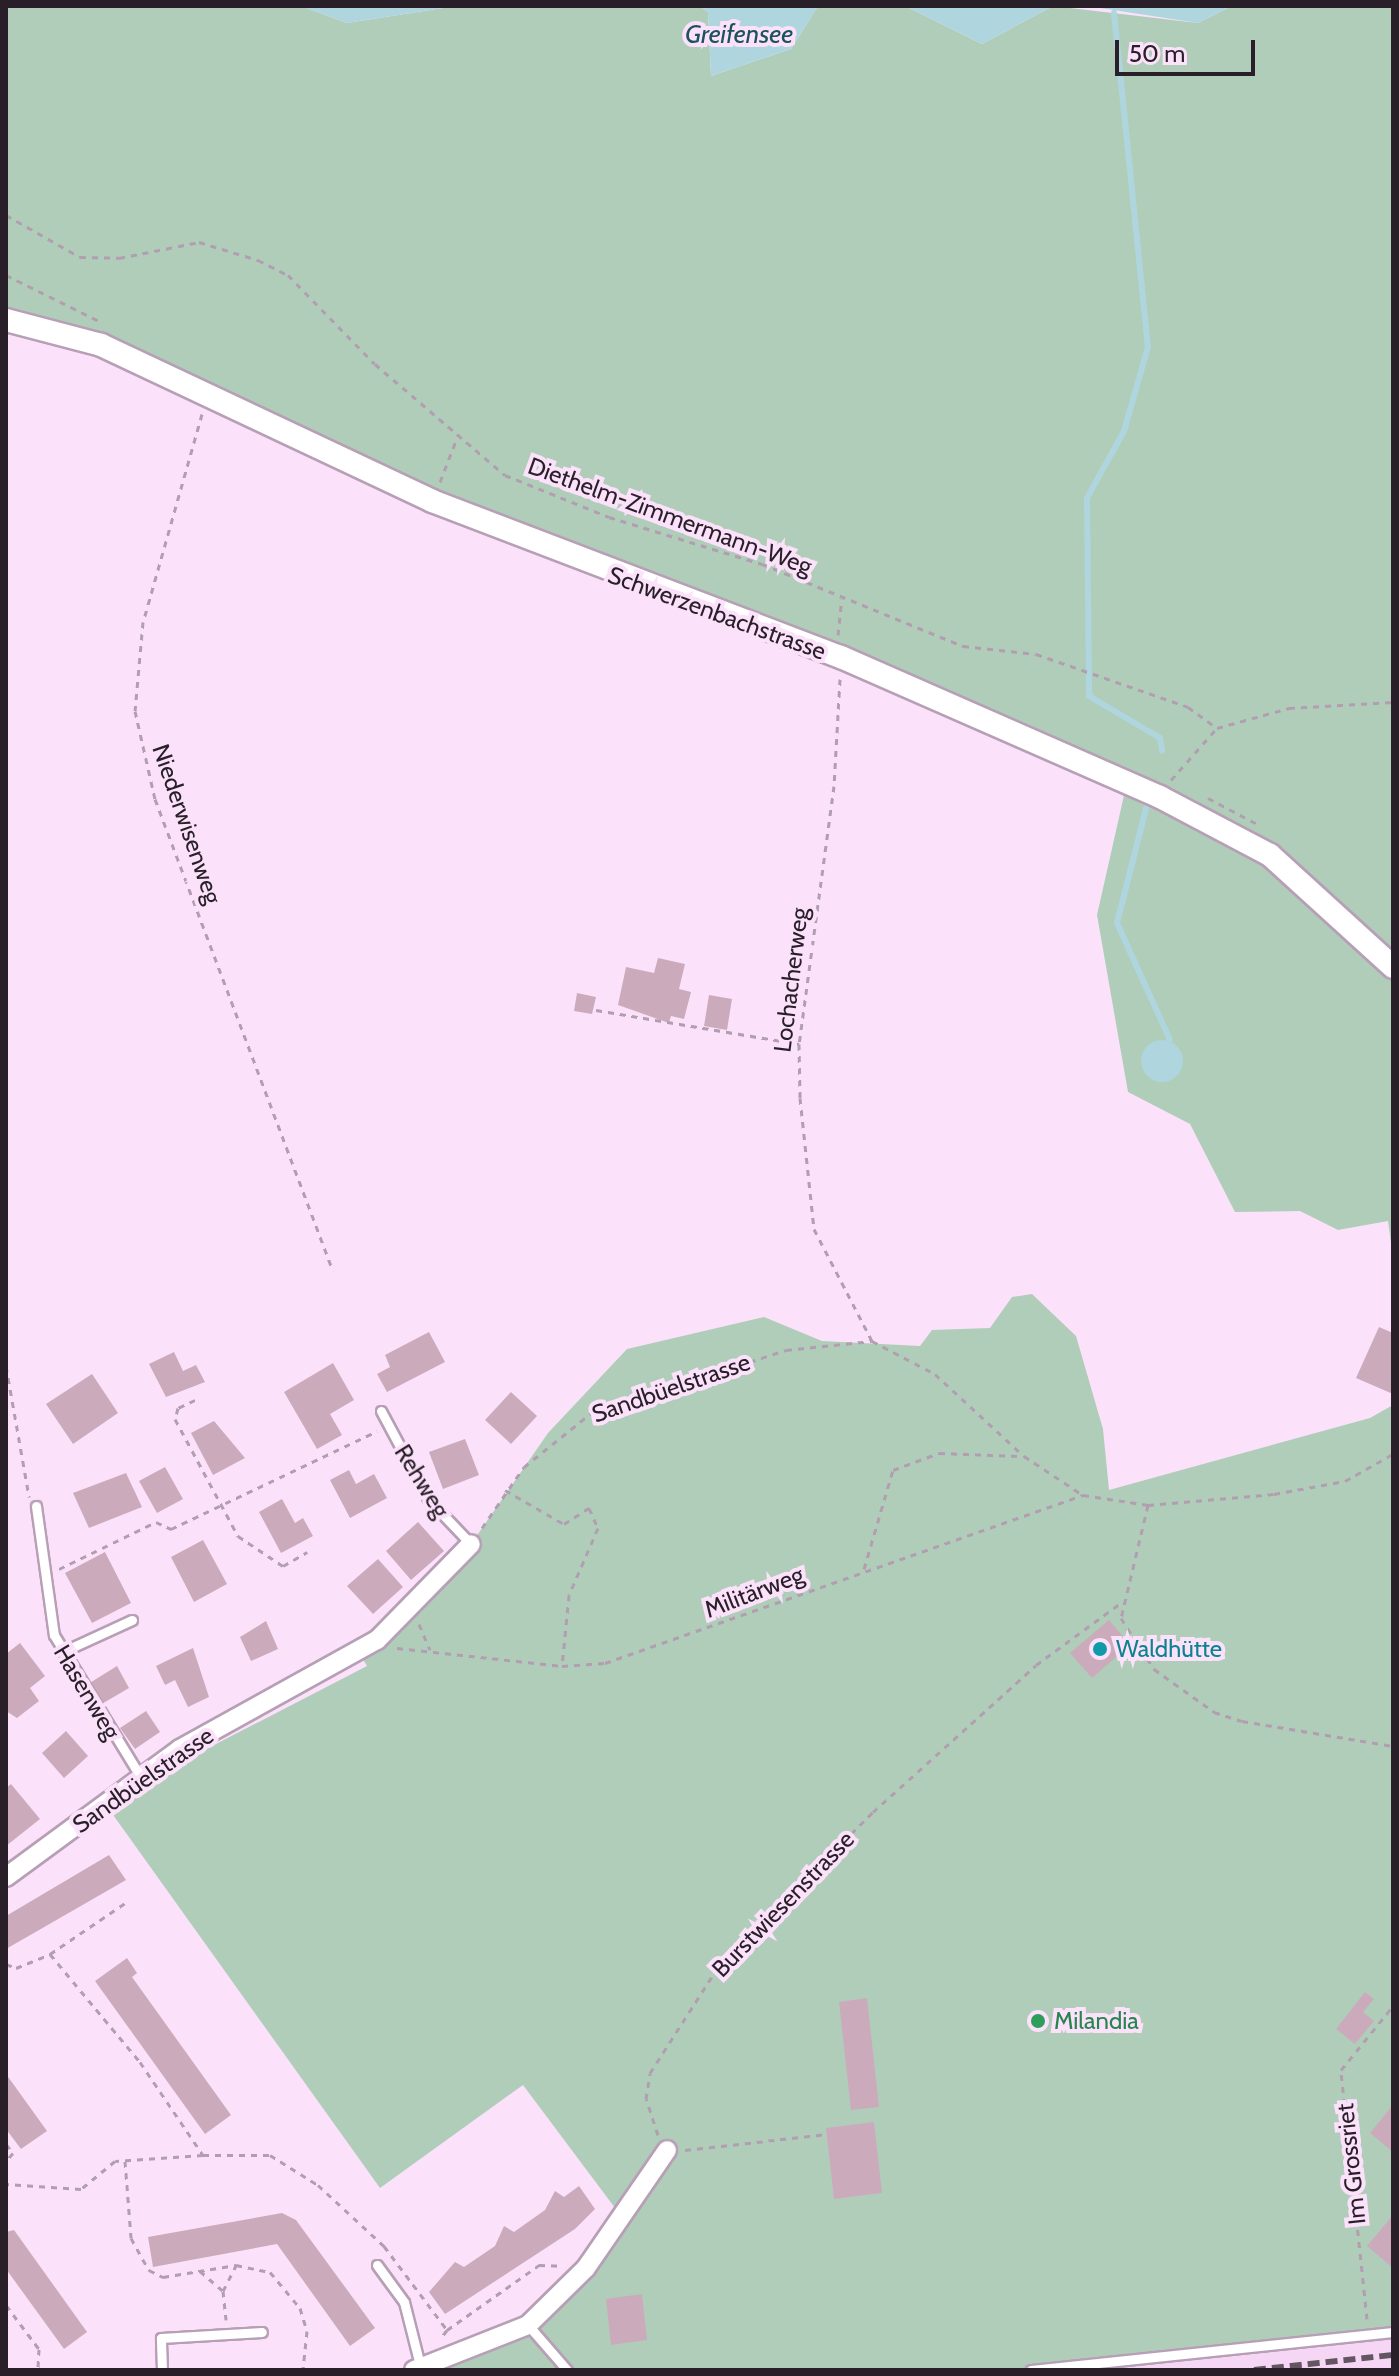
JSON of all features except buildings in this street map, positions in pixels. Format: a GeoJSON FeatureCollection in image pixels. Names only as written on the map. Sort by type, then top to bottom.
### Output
{"type":"FeatureCollection","features":[{"type":"Feature","properties":{"kind":"street","name":"Schwerzenbachstrasse"},"geometry":{"type":"LineString","coordinates":[[6,320],[101,345],[435,492],[844,645],[1160,797],[1270,855],[1393,967]]}},
{"type":"Feature","properties":{"kind":"street","name":"Sandbüelstrasse"},"geometry":{"type":"LineString","coordinates":[[6,1877],[142,1779],[250,1707],[377,1640],[415,1609],[471,1544]]}},
{"type":"Feature","properties":{"kind":"street"},"geometry":{"type":"LineString","coordinates":[[424,2368],[528,2325],[586,2268],[667,2150]]}},
{"type":"Feature","properties":{"kind":"lane","name":"Rehweg"},"geometry":{"type":"LineString","coordinates":[[381,1411],[428,1499],[471,1544]]}},
{"type":"Feature","properties":{"kind":"lane","name":"Hasenweg"},"geometry":{"type":"LineString","coordinates":[[36,1506],[42,1578],[62,1652],[142,1779]]}},
{"type":"Feature","properties":{"kind":"lane"},"geometry":{"type":"LineString","coordinates":[[62,1652],[132,1620]]}},
{"type":"Feature","properties":{"kind":"lane"},"geometry":{"type":"LineString","coordinates":[[377,2265],[404,2302],[424,2368]]}},
{"type":"Feature","properties":{"kind":"lane"},"geometry":{"type":"LineString","coordinates":[[528,2325],[567,2370]]}},
{"type":"Feature","properties":{"kind":"lane"},"geometry":{"type":"LineString","coordinates":[[162,2370],[161,2338],[262,2332]]}},
{"type":"Feature","properties":{"kind":"lane"},"geometry":{"type":"LineString","coordinates":[[1031,2370],[1369,2339],[1393,2332]]}},
{"type":"Feature","properties":{"kind":"path","name":"Diethelm-Zimmermann-Weg"},"geometry":{"type":"LineString","coordinates":[[6,215],[80,257],[119,258],[199,242],[258,260],[288,275],[457,438],[525,484],[762,564],[963,646],[1036,654],[1188,707],[1217,728]]}},
{"type":"Feature","properties":{"kind":"path"},"geometry":{"type":"LineString","coordinates":[[6,275],[108,325]]}},
{"type":"Feature","properties":{"kind":"path","name":"Niederwisenweg"},"geometry":{"type":"LineString","coordinates":[[208,394],[143,622],[135,711],[155,799],[333,1271]]}},
{"type":"Feature","properties":{"kind":"path"},"geometry":{"type":"LineString","coordinates":[[435,492],[457,438]]}},
{"type":"Feature","properties":{"kind":"path"},"geometry":{"type":"LineString","coordinates":[[425,477],[435,492]]}},
{"type":"Feature","properties":{"kind":"path"},"geometry":{"type":"LineString","coordinates":[[435,492],[453,489]]}},
{"type":"Feature","properties":{"kind":"path","name":"Lochacherweg"},"geometry":{"type":"LineString","coordinates":[[842,598],[844,645],[834,786],[799,1044],[804,1180],[814,1229],[872,1341]]}},
{"type":"Feature","properties":{"kind":"path"},"geometry":{"type":"LineString","coordinates":[[823,631],[844,645]]}},
{"type":"Feature","properties":{"kind":"path"},"geometry":{"type":"LineString","coordinates":[[1160,797],[1217,728],[1289,708],[1393,702]]}},
{"type":"Feature","properties":{"kind":"path"},"geometry":{"type":"LineString","coordinates":[[596,1010],[799,1044]]}},
{"type":"Feature","properties":{"kind":"path"},"geometry":{"type":"LineString","coordinates":[[872,1341],[935,1374],[1024,1456],[1083,1495],[1148,1505],[1312,1489],[1393,1454]]}},
{"type":"Feature","properties":{"kind":"path","name":"Sandbüelstrasse"},"geometry":{"type":"LineString","coordinates":[[471,1544],[505,1490],[554,1438],[629,1397],[786,1350],[872,1341]]}},
{"type":"Feature","properties":{"kind":"path"},"geometry":{"type":"LineString","coordinates":[[7,1365],[24,1491],[36,1506]]}},
{"type":"Feature","properties":{"kind":"path"},"geometry":{"type":"LineString","coordinates":[[195,1400],[178,1408],[175,1419],[238,1536],[283,1566],[307,1552]]}},
{"type":"Feature","properties":{"kind":"path"},"geometry":{"type":"LineString","coordinates":[[42,1578],[126,1533],[156,1522],[171,1529],[388,1425]]}},
{"type":"Feature","properties":{"kind":"path"},"geometry":{"type":"LineString","coordinates":[[864,1569],[893,1470],[939,1453],[1024,1456]]}},
{"type":"Feature","properties":{"kind":"path"},"geometry":{"type":"LineString","coordinates":[[505,1490],[564,1524],[589,1508],[598,1528],[569,1595],[562,1666]]}},
{"type":"Feature","properties":{"kind":"path","name":"Militärweg"},"geometry":{"type":"LineString","coordinates":[[415,1609],[430,1650],[562,1666],[646,1653],[864,1569],[1083,1495]]}},
{"type":"Feature","properties":{"kind":"path"},"geometry":{"type":"LineString","coordinates":[[1148,1505],[1122,1602],[1129,1639],[1154,1669],[1214,1712],[1393,1746]]}},
{"type":"Feature","properties":{"kind":"path","name":"Burstwiesenstrasse"},"geometry":{"type":"LineString","coordinates":[[667,2150],[648,2116],[650,2073],[716,1970],[873,1812],[1036,1665],[1122,1602]]}},
{"type":"Feature","properties":{"kind":"path"},"geometry":{"type":"LineString","coordinates":[[6,1964],[16,1968],[50,1954],[128,1901]]}},
{"type":"Feature","properties":{"kind":"path"},"geometry":{"type":"LineString","coordinates":[[50,1954],[140,2062],[203,2155]]}},
{"type":"Feature","properties":{"kind":"path","name":"Im Grossriet"},"geometry":{"type":"LineString","coordinates":[[1369,2339],[1341,2070],[1393,2006]]}},
{"type":"Feature","properties":{"kind":"path"},"geometry":{"type":"LineString","coordinates":[[667,2150],[827,2134]]}},
{"type":"Feature","properties":{"kind":"path"},"geometry":{"type":"LineString","coordinates":[[6,2144],[13,2153],[6,2161]]}},
{"type":"Feature","properties":{"kind":"path"},"geometry":{"type":"LineString","coordinates":[[6,2184],[81,2189],[125,2161],[203,2155],[270,2155],[318,2185],[384,2246],[447,2330]]}},
{"type":"Feature","properties":{"kind":"path"},"geometry":{"type":"LineString","coordinates":[[125,2161],[131,2238],[149,2270],[163,2277],[236,2265],[270,2272],[300,2308],[307,2331],[303,2370]]}},
{"type":"Feature","properties":{"kind":"path"},"geometry":{"type":"LineString","coordinates":[[228,2334],[223,2291],[236,2265]]}},
{"type":"Feature","properties":{"kind":"path"},"geometry":{"type":"LineString","coordinates":[[424,2368],[447,2330],[539,2265],[586,2268]]}},
{"type":"Feature","properties":{"kind":"path"},"geometry":{"type":"LineString","coordinates":[[200,2271],[223,2291]]}},
{"type":"Feature","properties":{"kind":"path"},"geometry":{"type":"LineString","coordinates":[[6,2305],[39,2349],[38,2370]]}},
{"type":"Feature","properties":{"kind":"shaded area"},"geometry":{"type":"Polygon","coordinates":[[[6,6],[301,6],[347,23],[456,6],[700,6],[708,12],[711,76],[791,49],[818,6],[905,6],[982,44],[1053,6],[1198,23],[1232,6],[1393,6],[1393,1257],[1388,1221],[1338,1230],[1300,1211],[1235,1212],[1190,1124],[1128,1092],[1097,915],[1127,782],[567,557],[208,394],[6,320],[6,6]]]}},
{"type":"Feature","properties":{"kind":"shaded area"},"geometry":{"type":"Polygon","coordinates":[[[1032,1294],[1076,1336],[1103,1429],[1109,1490],[1370,1418],[1393,1405],[1393,2337],[1031,2370],[414,2370],[528,2325],[624,2220],[523,2085],[380,2188],[106,1805],[180,1749],[187,1759],[367,1666],[358,1651],[471,1544],[548,1433],[627,1349],[764,1317],[822,1341],[920,1346],[932,1330],[990,1328],[1012,1297],[1032,1294]]]}},
{"type":"Feature","properties":{"kind":"shaded area"},"geometry":{"type":"Polygon","coordinates":[[[1393,2337],[1393,2370],[1031,2370],[1369,2339],[1393,2337]]]}},
{"type":"Feature","properties":{"kind":"water"},"geometry":{"type":"Polygon","coordinates":[[[301,6],[456,6],[347,23],[301,6]]]}},
{"type":"Feature","properties":{"kind":"water","name":"Greifensee"},"geometry":{"type":"Polygon","coordinates":[[[700,6],[818,6],[791,49],[711,76],[708,12],[700,6]]]}},
{"type":"Feature","properties":{"kind":"water"},"geometry":{"type":"Polygon","coordinates":[[[905,6],[1053,6],[982,44],[905,6]]]}},
{"type":"Feature","properties":{"kind":"water"},"geometry":{"type":"Polygon","coordinates":[[[1087,6],[1232,6],[1198,23],[1087,6]]]}},
{"type":"Feature","properties":{"kind":"water"},"geometry":{"type":"Polygon","coordinates":[[[1162,1040],[1177,1046],[1183,1061],[1177,1076],[1162,1082],[1147,1076],[1141,1061],[1147,1046],[1162,1040]]]}},
{"type":"Feature","properties":{"kind":"waterway"},"geometry":{"type":"LineString","coordinates":[[1114,13],[1148,347],[1124,431],[1087,498],[1089,696],[1160,738],[1162,751]]}},
{"type":"Feature","properties":{"kind":"waterway"},"geometry":{"type":"LineString","coordinates":[[1147,805],[1117,923],[1170,1040]]}},
{"type":"Feature","properties":{"kind":"railway"},"geometry":{"type":"LineString","coordinates":[[1254,2370],[1393,2355]]}},
{"type":"Feature","properties":{"kind":"place","name":"Waldhütte"},"geometry":{"type":"Point","coordinates":[1100,1649]}},
{"type":"Feature","properties":{"kind":"place","name":"Milandia"},"geometry":{"type":"Point","coordinates":[1038,2021]}}]}
